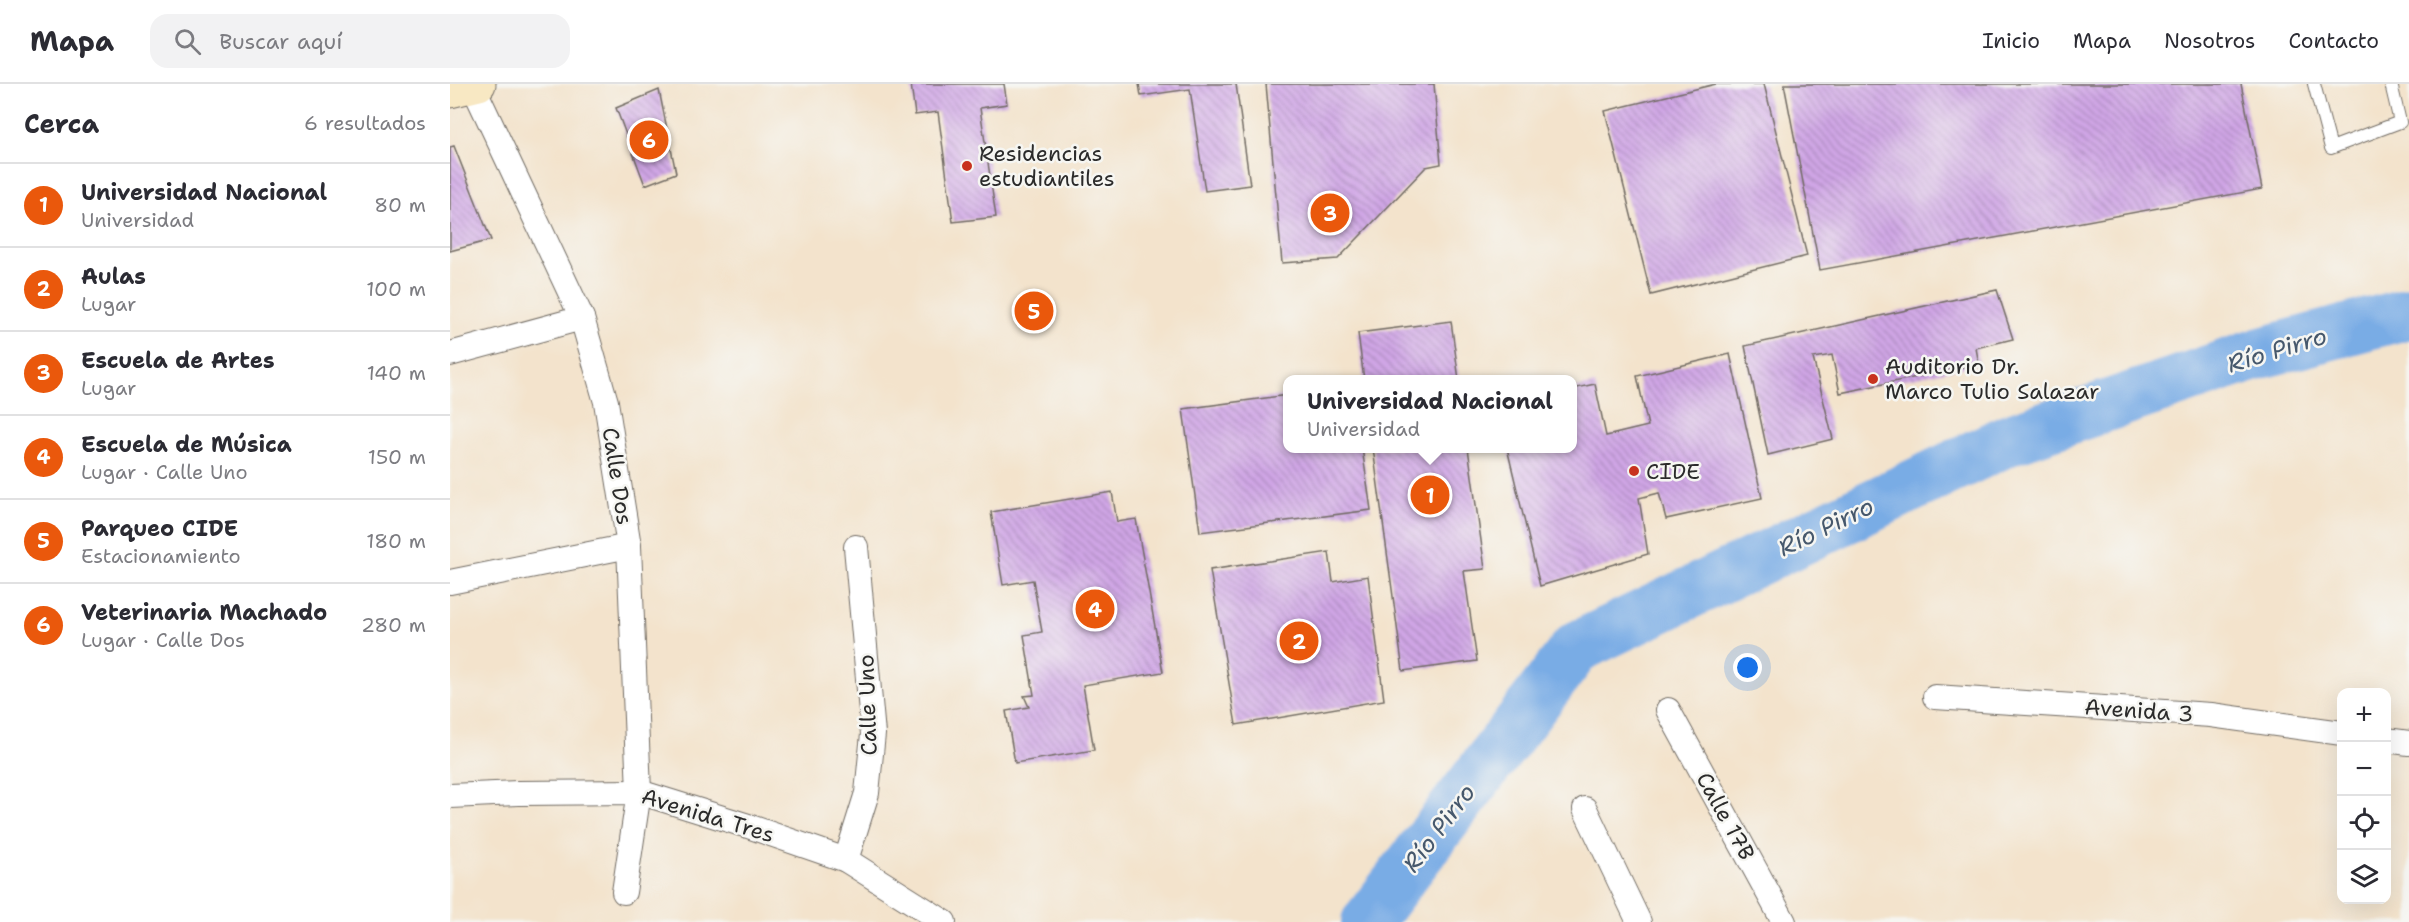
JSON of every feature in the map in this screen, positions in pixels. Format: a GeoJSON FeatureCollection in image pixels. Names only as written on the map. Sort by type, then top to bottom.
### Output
{"type":"FeatureCollection","features":[{"type":"Feature","properties":{"kind":"street","name":"Calle Dos"},"geometry":{"type":"LineString","coordinates":[[467,87],[582,318],[606,402],[629,546],[639,792],[624,892]]}},
{"type":"Feature","properties":{"kind":"street"},"geometry":{"type":"LineString","coordinates":[[450,354],[582,318]]}},
{"type":"Feature","properties":{"kind":"street"},"geometry":{"type":"LineString","coordinates":[[450,582],[629,546]]}},
{"type":"Feature","properties":{"kind":"street","name":"Calle Uno"},"geometry":{"type":"LineString","coordinates":[[846,860],[867,794],[873,734],[856,547]]}},
{"type":"Feature","properties":{"kind":"street","name":"Avenida 3"},"geometry":{"type":"LineString","coordinates":[[1935,697],[2211,715],[2337,732]]}},
{"type":"Feature","properties":{"kind":"street","name":"Calle 17B"},"geometry":{"type":"LineString","coordinates":[[1668,710],[1784,922]]}},
{"type":"Feature","properties":{"kind":"street"},"geometry":{"type":"LineString","coordinates":[[2391,741],[2409,743]]}},
{"type":"Feature","properties":{"kind":"street","name":"Avenida Tres"},"geometry":{"type":"LineString","coordinates":[[450,796],[639,792],[846,860],[944,922]]}},
{"type":"Feature","properties":{"kind":"street"},"geometry":{"type":"LineString","coordinates":[[1585,809],[1639,922]]}},
{"type":"Feature","properties":{"kind":"lane"},"geometry":{"type":"LineString","coordinates":[[2314,84],[2331,148],[2400,122],[2391,84]]}},
{"type":"Feature","properties":{"kind":"building","name":"Residencias estudiantiles"},"geometry":{"type":"Polygon","coordinates":[[[911,84],[1004,84],[1007,104],[980,108],[996,217],[953,222],[938,112],[915,115],[911,84]]]}},
{"type":"Feature","properties":{"kind":"building","name":"Residencias estudiantiles"},"geometry":{"type":"Polygon","coordinates":[[[1139,84],[1236,84],[1250,185],[1205,191],[1190,89],[1141,96],[1139,84]]]}},
{"type":"Feature","properties":{"kind":"building"},"geometry":{"type":"Polygon","coordinates":[[[1266,84],[1434,84],[1441,164],[1426,167],[1338,259],[1282,263],[1266,84]]]}},
{"type":"Feature","properties":{"kind":"building"},"geometry":{"type":"Polygon","coordinates":[[[1716,84],[1764,84],[1807,256],[1651,295],[1605,111],[1716,84]]]}},
{"type":"Feature","properties":{"kind":"building"},"geometry":{"type":"Polygon","coordinates":[[[1784,84],[2241,84],[2262,189],[1820,270],[1784,84]]]}},
{"type":"Feature","properties":{"kind":"building"},"geometry":{"type":"Polygon","coordinates":[[[659,90],[676,173],[645,185],[616,108],[659,90]]]}},
{"type":"Feature","properties":{"kind":"building"},"geometry":{"type":"Polygon","coordinates":[[[454,146],[491,240],[450,251],[450,147],[454,146]]]}},
{"type":"Feature","properties":{"kind":"building","name":"Auditorio Dr. Marco Tulio Salazar"},"geometry":{"type":"Polygon","coordinates":[[[1997,290],[2013,339],[1976,348],[1979,364],[1840,393],[1832,355],[1813,358],[1833,439],[1768,455],[1745,346],[1997,290]]]}},
{"type":"Feature","properties":{"kind":"building"},"geometry":{"type":"Polygon","coordinates":[[[1451,321],[1458,375],[1363,375],[1358,333],[1451,321]]]}},
{"type":"Feature","properties":{"kind":"building","name":"CIDE"},"geometry":{"type":"Polygon","coordinates":[[[1730,354],[1762,498],[1666,519],[1659,493],[1639,498],[1648,554],[1540,586],[1508,453],[1577,453],[1577,388],[1595,384],[1606,436],[1648,426],[1637,376],[1730,354]]]}},
{"type":"Feature","properties":{"kind":"building"},"geometry":{"type":"Polygon","coordinates":[[[1283,396],[1283,453],[1363,453],[1371,510],[1200,532],[1183,409],[1283,396]]]}},
{"type":"Feature","properties":{"kind":"building"},"geometry":{"type":"Polygon","coordinates":[[[1374,453],[1469,453],[1485,569],[1464,571],[1477,661],[1403,671],[1374,453]]]}},
{"type":"Feature","properties":{"kind":"building"},"geometry":{"type":"Polygon","coordinates":[[[1112,492],[1117,522],[1136,519],[1163,672],[1083,685],[1094,750],[1015,763],[1006,711],[1029,707],[1024,696],[1034,695],[1024,635],[1042,632],[1033,580],[1003,585],[991,512],[1112,492]]]}},
{"type":"Feature","properties":{"kind":"building"},"geometry":{"type":"Polygon","coordinates":[[[1329,552],[1333,582],[1368,576],[1384,700],[1236,725],[1210,570],[1329,552]]]}},
{"type":"Feature","properties":{"kind":"waterway","name":"Río Pirro"},"geometry":{"type":"LineString","coordinates":[[1367,922],[1577,647],[2010,439],[2261,353],[2409,313]]}},
{"type":"Feature","properties":{"kind":"place","name":"Veterinaria Machado"},"geometry":{"type":"Point","coordinates":[649,140]}},
{"type":"Feature","properties":{"kind":"place","name":"Residencias estudiantiles"},"geometry":{"type":"Point","coordinates":[967,166]}},
{"type":"Feature","properties":{"kind":"place","name":"Escuela de Artes"},"geometry":{"type":"Point","coordinates":[1330,213]}},
{"type":"Feature","properties":{"kind":"place","name":"Parqueo CIDE"},"geometry":{"type":"Point","coordinates":[1034,311]}},
{"type":"Feature","properties":{"kind":"place","name":"Auditorio Dr. Marco Tulio Salazar"},"geometry":{"type":"Point","coordinates":[1873,379]}},
{"type":"Feature","properties":{"kind":"place","name":"CIDE"},"geometry":{"type":"Point","coordinates":[1634,471]}},
{"type":"Feature","properties":{"kind":"place","name":"Universidad Nacional"},"geometry":{"type":"Point","coordinates":[1430,495]}},
{"type":"Feature","properties":{"kind":"place","name":"Escuela de Música"},"geometry":{"type":"Point","coordinates":[1095,609]}},
{"type":"Feature","properties":{"kind":"place","name":"Aulas"},"geometry":{"type":"Point","coordinates":[1299,641]}}]}
